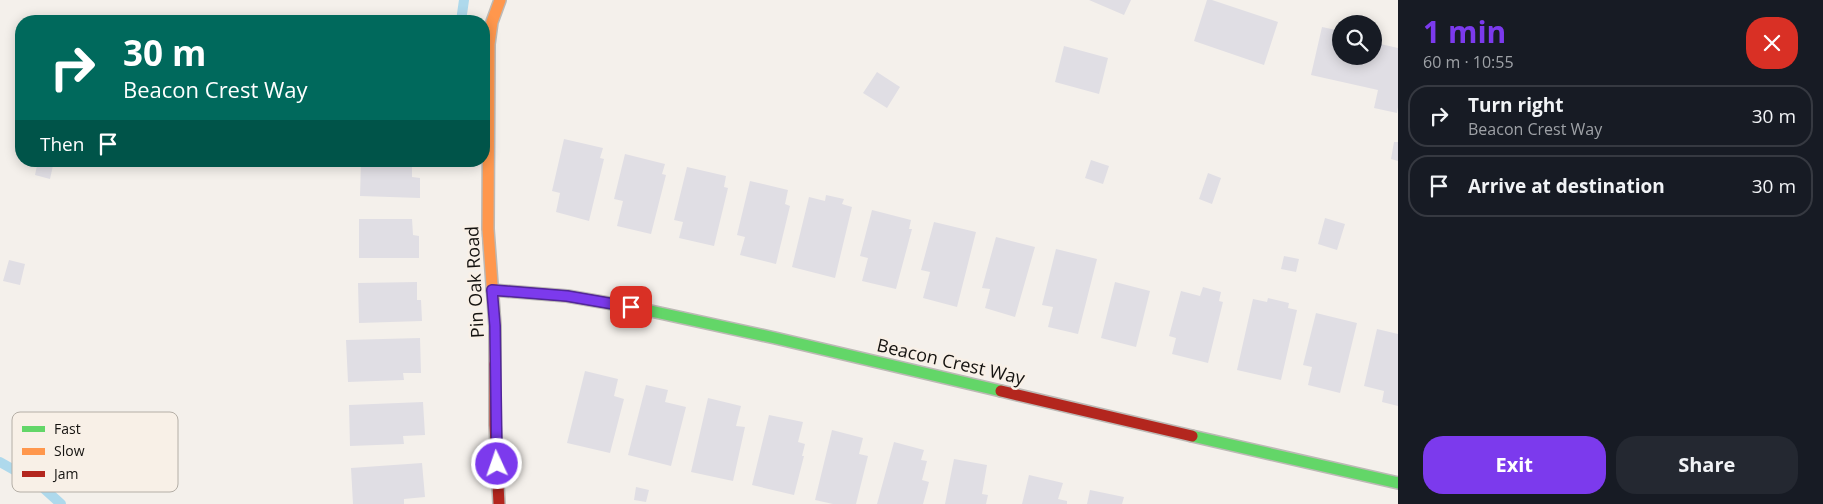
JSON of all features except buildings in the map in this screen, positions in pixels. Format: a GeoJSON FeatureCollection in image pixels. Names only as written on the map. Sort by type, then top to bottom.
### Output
{"type":"FeatureCollection","features":[{"type":"Feature","properties":{"kind":"street","name":"Pin Oak Road"},"geometry":{"type":"LineString","coordinates":[[490,37],[492,22],[500,0]]}},
{"type":"Feature","properties":{"kind":"street","name":"Pin Oak Road"},"geometry":{"type":"LineString","coordinates":[[488,167],[488,229],[495,326],[495,425],[499,504]]}},
{"type":"Feature","properties":{"kind":"street","name":"Beacon Crest Way"},"geometry":{"type":"LineString","coordinates":[[492,290],[567,296],[613,303],[775,338],[1398,483]]}},
{"type":"Feature","properties":{"kind":"waterway"},"geometry":{"type":"LineString","coordinates":[[462,15],[464,0]]}},
{"type":"Feature","properties":{"kind":"waterway"},"geometry":{"type":"LineString","coordinates":[[0,462],[12,469]]}},
{"type":"Feature","properties":{"kind":"waterway"},"geometry":{"type":"LineString","coordinates":[[48,492],[61,504]]}},
{"type":"Feature","properties":{"kind":"traffic: fast"},"geometry":{"type":"LineString","coordinates":[[637,308],[1001,391]]}},
{"type":"Feature","properties":{"kind":"traffic: fast"},"geometry":{"type":"LineString","coordinates":[[1192,436],[1398,483]]}},
{"type":"Feature","properties":{"kind":"traffic: slow"},"geometry":{"type":"LineString","coordinates":[[490,37],[492,22],[500,0]]}},
{"type":"Feature","properties":{"kind":"traffic: slow"},"geometry":{"type":"LineString","coordinates":[[488,167],[488,229],[495,326],[495,364]]}},
{"type":"Feature","properties":{"kind":"traffic: jam"},"geometry":{"type":"LineString","coordinates":[[492,290],[567,296],[637,308]]}},
{"type":"Feature","properties":{"kind":"traffic: jam"},"geometry":{"type":"LineString","coordinates":[[495,364],[495,425],[499,504]]}},
{"type":"Feature","properties":{"kind":"traffic: jam"},"geometry":{"type":"LineString","coordinates":[[1001,391],[1192,436]]}},
{"type":"Feature","properties":{"kind":"route"},"geometry":{"type":"LineString","coordinates":[[497,464],[495,326],[492,290],[567,296],[631,307]]}}]}
